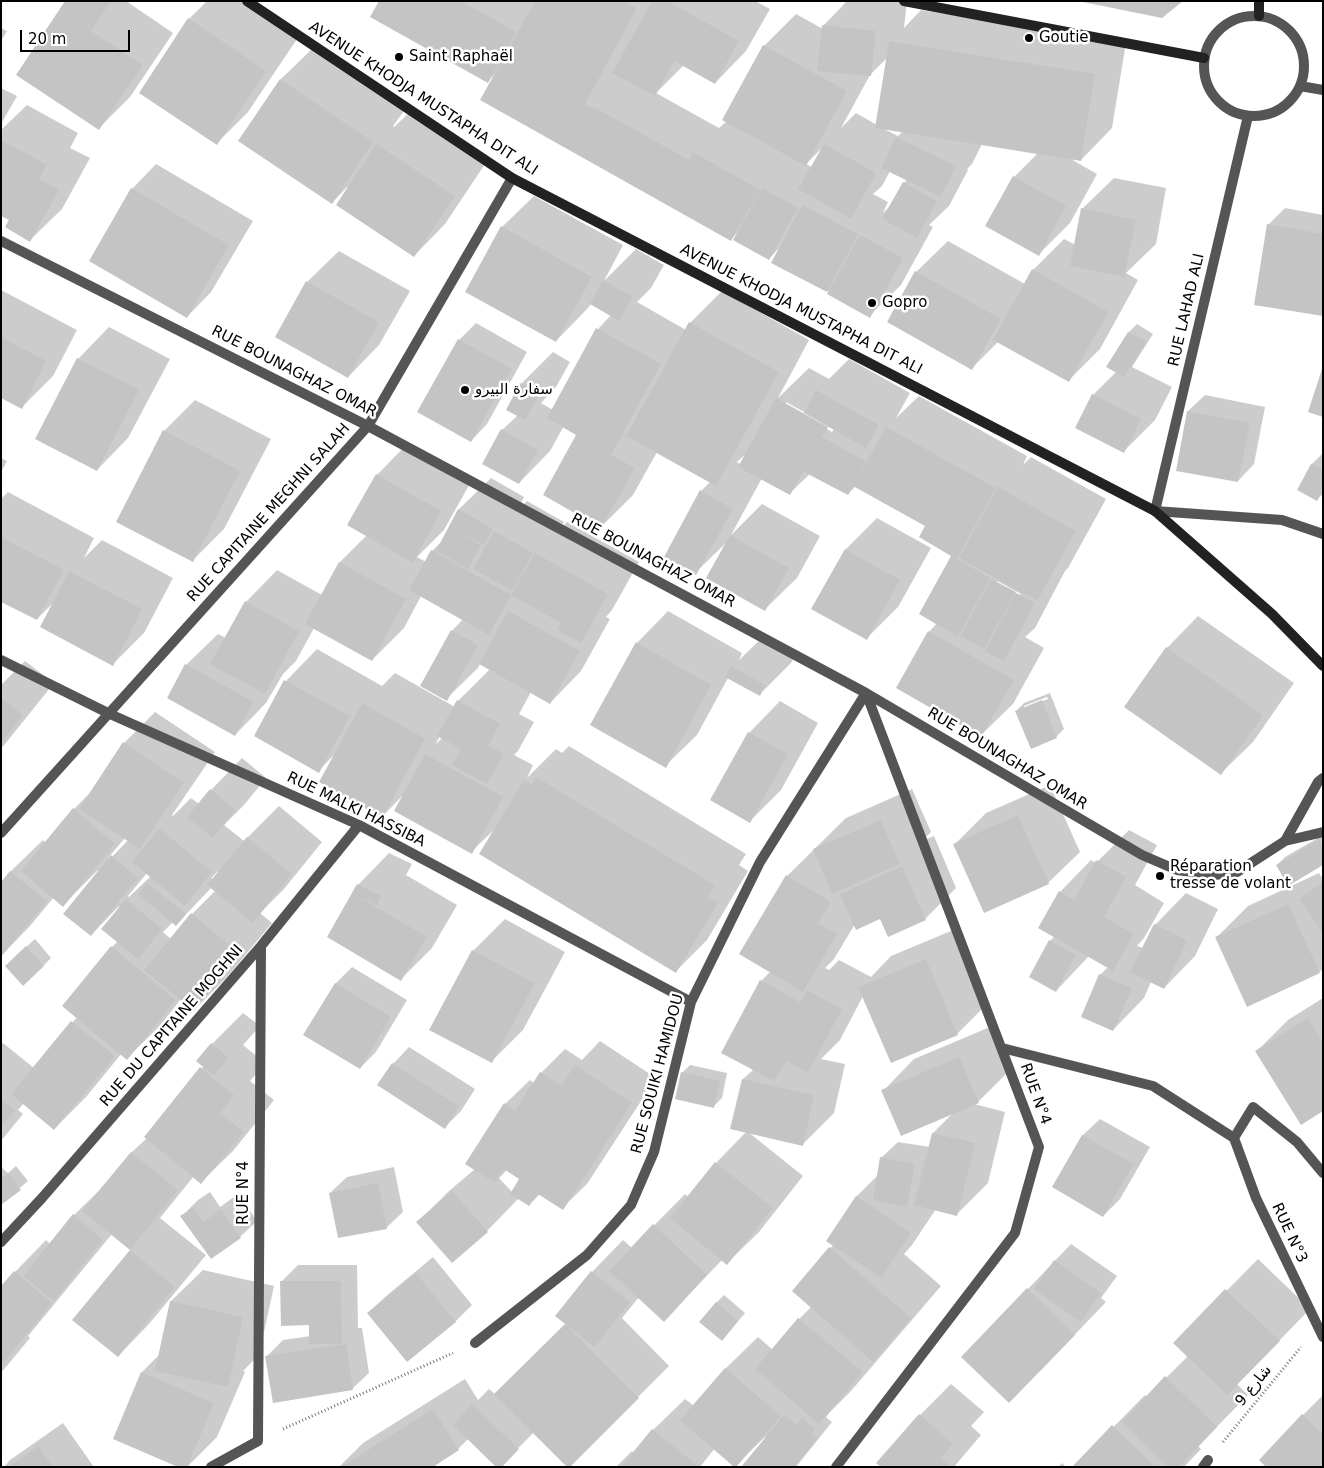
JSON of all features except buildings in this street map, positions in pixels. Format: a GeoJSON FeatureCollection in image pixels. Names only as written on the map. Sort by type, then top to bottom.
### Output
{"type":"FeatureCollection","features":[{"type":"Feature","properties":{"kind":"main road","name":"AVENUE KHODJA MUSTAPHA DIT ALI"},"geometry":{"type":"LineString","coordinates":[[247,1],[512,178],[1155,511],[1272,614],[1323,666]]}},
{"type":"Feature","properties":{"kind":"main road"},"geometry":{"type":"LineString","coordinates":[[904,1],[1204,58]]}},
{"type":"Feature","properties":{"kind":"main road"},"geometry":{"type":"LineString","coordinates":[[1259,1],[1259,16]]}},
{"type":"Feature","properties":{"kind":"street"},"geometry":{"type":"LineString","coordinates":[[1244,16],[1259,16],[1274,20],[1287,29],[1297,40],[1303,55],[1304,70],[1300,86],[1291,99],[1279,109],[1264,115],[1248,116],[1233,111],[1219,102],[1209,90],[1204,74],[1204,58],[1208,44],[1223,26],[1244,16]]}},
{"type":"Feature","properties":{"kind":"street"},"geometry":{"type":"LineString","coordinates":[[1300,86],[1323,90]]}},
{"type":"Feature","properties":{"kind":"street","name":"RUE LAHAD ALI"},"geometry":{"type":"LineString","coordinates":[[1155,511],[1248,116]]}},
{"type":"Feature","properties":{"kind":"street","name":"RUE CAPITAINE MEGHNI SALAH"},"geometry":{"type":"LineString","coordinates":[[1,833],[368,426],[512,178]]}},
{"type":"Feature","properties":{"kind":"street","name":"RUE BOUNAGHAZ OMAR"},"geometry":{"type":"LineString","coordinates":[[1,241],[368,426],[866,693],[1142,855],[1177,870],[1215,875],[1237,872],[1285,842]]}},
{"type":"Feature","properties":{"kind":"street"},"geometry":{"type":"LineString","coordinates":[[1155,511],[1282,520],[1323,534]]}},
{"type":"Feature","properties":{"kind":"street","name":"RUE MALKI HASSIBA"},"geometry":{"type":"LineString","coordinates":[[1,660],[110,714],[360,825],[692,1002]]}},
{"type":"Feature","properties":{"kind":"street","name":"RUE SOUIKI HAMIDOU"},"geometry":{"type":"LineString","coordinates":[[475,1343],[587,1255],[632,1205],[654,1152],[692,1002],[760,862],[866,693]]}},
{"type":"Feature","properties":{"kind":"street","name":"RUE N°4"},"geometry":{"type":"LineString","coordinates":[[836,1467],[1015,1233],[1039,1147],[866,693]]}},
{"type":"Feature","properties":{"kind":"street"},"geometry":{"type":"LineString","coordinates":[[1285,842],[1318,782],[1323,778]]}},
{"type":"Feature","properties":{"kind":"street","name":"RUE DU CAPITAINE MOGHNI"},"geometry":{"type":"LineString","coordinates":[[1,1242],[48,1191],[261,946],[360,825]]}},
{"type":"Feature","properties":{"kind":"street"},"geometry":{"type":"LineString","coordinates":[[1285,842],[1323,832]]}},
{"type":"Feature","properties":{"kind":"street","name":"RUE N°4"},"geometry":{"type":"LineString","coordinates":[[258,1441],[261,946]]}},
{"type":"Feature","properties":{"kind":"street"},"geometry":{"type":"LineString","coordinates":[[1002,1048],[1154,1086],[1234,1138],[1253,1107],[1297,1142],[1323,1173]]}},
{"type":"Feature","properties":{"kind":"street","name":"RUE N°3"},"geometry":{"type":"LineString","coordinates":[[1234,1138],[1256,1198],[1323,1337]]}},
{"type":"Feature","properties":{"kind":"street"},"geometry":{"type":"LineString","coordinates":[[211,1467],[258,1441]]}},
{"type":"Feature","properties":{"kind":"path","name":"شارع 9"},"geometry":{"type":"LineString","coordinates":[[1205,1463],[1317,1327]]}},
{"type":"Feature","properties":{"kind":"path"},"geometry":{"type":"LineString","coordinates":[[258,1441],[475,1343]]}},
{"type":"Feature","properties":{"kind":"place","name":"Goutie"},"geometry":{"type":"Point","coordinates":[1029,38]}},
{"type":"Feature","properties":{"kind":"place","name":"Saint Raphaël"},"geometry":{"type":"Point","coordinates":[399,57]}},
{"type":"Feature","properties":{"kind":"place","name":"Gopro"},"geometry":{"type":"Point","coordinates":[872,303]}},
{"type":"Feature","properties":{"kind":"place","name":"سفارة البيرو"},"geometry":{"type":"Point","coordinates":[465,390]}},
{"type":"Feature","properties":{"kind":"place","name":"Réparation tresse de volant"},"geometry":{"type":"Point","coordinates":[1160,876]}}]}
